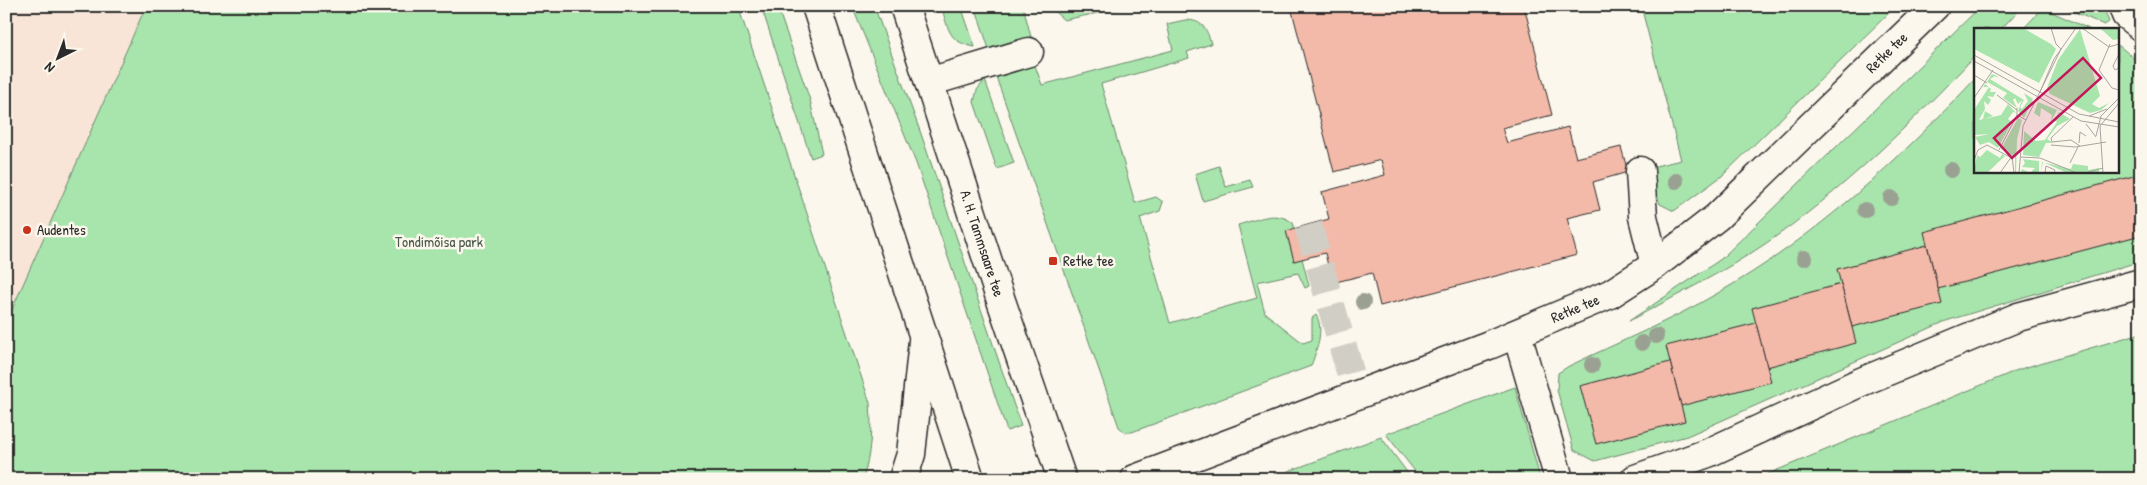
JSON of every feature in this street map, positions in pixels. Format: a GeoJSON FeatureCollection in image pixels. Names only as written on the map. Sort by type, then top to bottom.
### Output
{"type":"FeatureCollection","features":[{"type":"Feature","properties":{"kind":"street"},"geometry":{"type":"LineString","coordinates":[[816,6],[923,341],[970,479]]}},
{"type":"Feature","properties":{"kind":"street","name":"A. H. Tammsaare tee"},"geometry":{"type":"LineString","coordinates":[[904,6],[1062,479]]}},
{"type":"Feature","properties":{"kind":"street","name":"Retke tee"},"geometry":{"type":"LineString","coordinates":[[1135,479],[1516,334],[1610,294],[1655,265],[1717,217],[1935,6]]}},
{"type":"Feature","properties":{"kind":"street"},"geometry":{"type":"LineString","coordinates":[[2123,6],[2126,15],[2141,27]]}},
{"type":"Feature","properties":{"kind":"street"},"geometry":{"type":"LineString","coordinates":[[929,82],[1029,52]]}},
{"type":"Feature","properties":{"kind":"street"},"geometry":{"type":"LineString","coordinates":[[1640,171],[1643,217],[1655,265]]}},
{"type":"Feature","properties":{"kind":"street"},"geometry":{"type":"LineString","coordinates":[[1635,479],[1708,453],[1861,382],[2018,317],[2141,283]]}},
{"type":"Feature","properties":{"kind":"street"},"geometry":{"type":"LineString","coordinates":[[1516,334],[1559,479]]}},
{"type":"Feature","properties":{"kind":"street"},"geometry":{"type":"LineString","coordinates":[[903,479],[911,454],[923,341]]}},
{"type":"Feature","properties":{"kind":"shaded area","name":"Audentes"},"geometry":{"type":"Polygon","coordinates":[[[6,6],[146,6],[6,323],[6,6]]]}},
{"type":"Feature","properties":{"kind":"green space","name":"Tondimõisa park"},"geometry":{"type":"Polygon","coordinates":[[[146,6],[738,6],[870,403],[870,441],[863,479],[6,479],[6,323],[146,6]]]}},
{"type":"Feature","properties":{"kind":"green space"},"geometry":{"type":"Polygon","coordinates":[[[761,6],[777,6],[810,100],[822,154],[811,158],[761,6]]]}},
{"type":"Feature","properties":{"kind":"green space"},"geometry":{"type":"Polygon","coordinates":[[[852,6],[874,6],[920,131],[1021,426],[1007,431],[916,163],[852,6]]]}},
{"type":"Feature","properties":{"kind":"green space"},"geometry":{"type":"Polygon","coordinates":[[[941,6],[961,6],[975,47],[959,42],[954,38],[948,28],[941,6]]]}},
{"type":"Feature","properties":{"kind":"green space"},"geometry":{"type":"Polygon","coordinates":[[[975,6],[1023,6],[1031,37],[989,49],[975,6]]]}},
{"type":"Feature","properties":{"kind":"green space"},"geometry":{"type":"Polygon","coordinates":[[[1054,6],[1132,6],[1064,20],[1056,13],[1054,6]]]}},
{"type":"Feature","properties":{"kind":"green space"},"geometry":{"type":"Polygon","coordinates":[[[1641,6],[1896,6],[1722,176],[1674,211],[1660,204],[1647,168],[1681,160],[1641,6]]]}},
{"type":"Feature","properties":{"kind":"green space"},"geometry":{"type":"Polygon","coordinates":[[[1981,6],[2018,6],[2020,9],[2002,28],[1974,28],[1974,57],[1875,156],[1822,202],[1749,255],[1629,321],[1721,259],[1981,6]]]}},
{"type":"Feature","properties":{"kind":"green space"},"geometry":{"type":"Polygon","coordinates":[[[2061,6],[2103,6],[2109,22],[2104,25],[2061,6]]]}},
{"type":"Feature","properties":{"kind":"green space"},"geometry":{"type":"Polygon","coordinates":[[[2043,8],[2087,28],[2024,28],[2043,8]]]}},
{"type":"Feature","properties":{"kind":"green space"},"geometry":{"type":"Polygon","coordinates":[[[1185,20],[1200,23],[1208,34],[1211,44],[1187,52],[1189,58],[1101,84],[1135,203],[1156,197],[1163,202],[1160,211],[1140,218],[1170,323],[1257,298],[1238,225],[1259,218],[1273,216],[1287,219],[1293,223],[1309,286],[1305,288],[1298,273],[1257,282],[1265,313],[1303,343],[1312,340],[1312,318],[1316,315],[1320,327],[1319,341],[1311,366],[1132,432],[1125,432],[1119,427],[994,71],[1033,60],[1042,85],[1173,50],[1167,24],[1185,20]]]}},
{"type":"Feature","properties":{"kind":"green space"},"geometry":{"type":"Polygon","coordinates":[[[2120,47],[2141,64],[2141,261],[1946,321],[1687,436],[1595,461],[1574,450],[1557,390],[1558,373],[1700,303],[1754,271],[1789,247],[1855,195],[1974,80],[1974,172],[2120,172],[2120,47]]]}},
{"type":"Feature","properties":{"kind":"green space"},"geometry":{"type":"Polygon","coordinates":[[[985,80],[1014,163],[997,169],[974,102],[977,90],[985,80]]]}},
{"type":"Feature","properties":{"kind":"green space"},"geometry":{"type":"Polygon","coordinates":[[[1219,166],[1226,187],[1250,180],[1253,187],[1203,201],[1195,174],[1219,166]]]}},
{"type":"Feature","properties":{"kind":"green space"},"geometry":{"type":"Polygon","coordinates":[[[2141,333],[2141,479],[1756,479],[2020,369],[2141,333]]]}},
{"type":"Feature","properties":{"kind":"green space"},"geometry":{"type":"Polygon","coordinates":[[[1515,387],[1540,478],[1421,479],[1386,434],[1515,387]]]}},
{"type":"Feature","properties":{"kind":"green space"},"geometry":{"type":"Polygon","coordinates":[[[1381,437],[1412,479],[1279,479],[1281,474],[1381,437]]]}},
{"type":"Feature","properties":{"kind":"building"},"geometry":{"type":"Polygon","coordinates":[[[1310,6],[1524,6],[1552,115],[1502,128],[1507,143],[1568,127],[1576,158],[1621,147],[1628,172],[1593,182],[1600,210],[1567,218],[1577,255],[1380,306],[1372,273],[1332,283],[1325,253],[1294,261],[1286,231],[1329,219],[1322,192],[1385,175],[1381,160],[1334,172],[1292,11],[1310,6]]]}},
{"type":"Feature","properties":{"kind":"building"},"geometry":{"type":"Polygon","coordinates":[[[2141,174],[2141,235],[1938,289],[1924,232],[2141,174]]]}},
{"type":"Feature","properties":{"kind":"building"},"geometry":{"type":"Polygon","coordinates":[[[1927,245],[1942,304],[1852,327],[1837,269],[1927,245]]]}},
{"type":"Feature","properties":{"kind":"building"},"geometry":{"type":"Polygon","coordinates":[[[1841,284],[1856,343],[1767,367],[1752,308],[1841,284]]]}},
{"type":"Feature","properties":{"kind":"building"},"geometry":{"type":"Polygon","coordinates":[[[1756,323],[1771,382],[1681,406],[1666,346],[1756,323]]]}},
{"type":"Feature","properties":{"kind":"building"},"geometry":{"type":"Polygon","coordinates":[[[1670,362],[1685,421],[1596,444],[1580,386],[1670,362]]]}},
{"type":"Feature","properties":{"kind":"tunnel"},"geometry":{"type":"LineString","coordinates":[[1308,225],[1357,396]]}},
{"type":"Feature","properties":{"kind":"place","name":"Audentes"},"geometry":{"type":"Point","coordinates":[27,230]}},
{"type":"Feature","properties":{"kind":"place","name":"Retke tee"},"geometry":{"type":"Point","coordinates":[1053,261]}}]}
